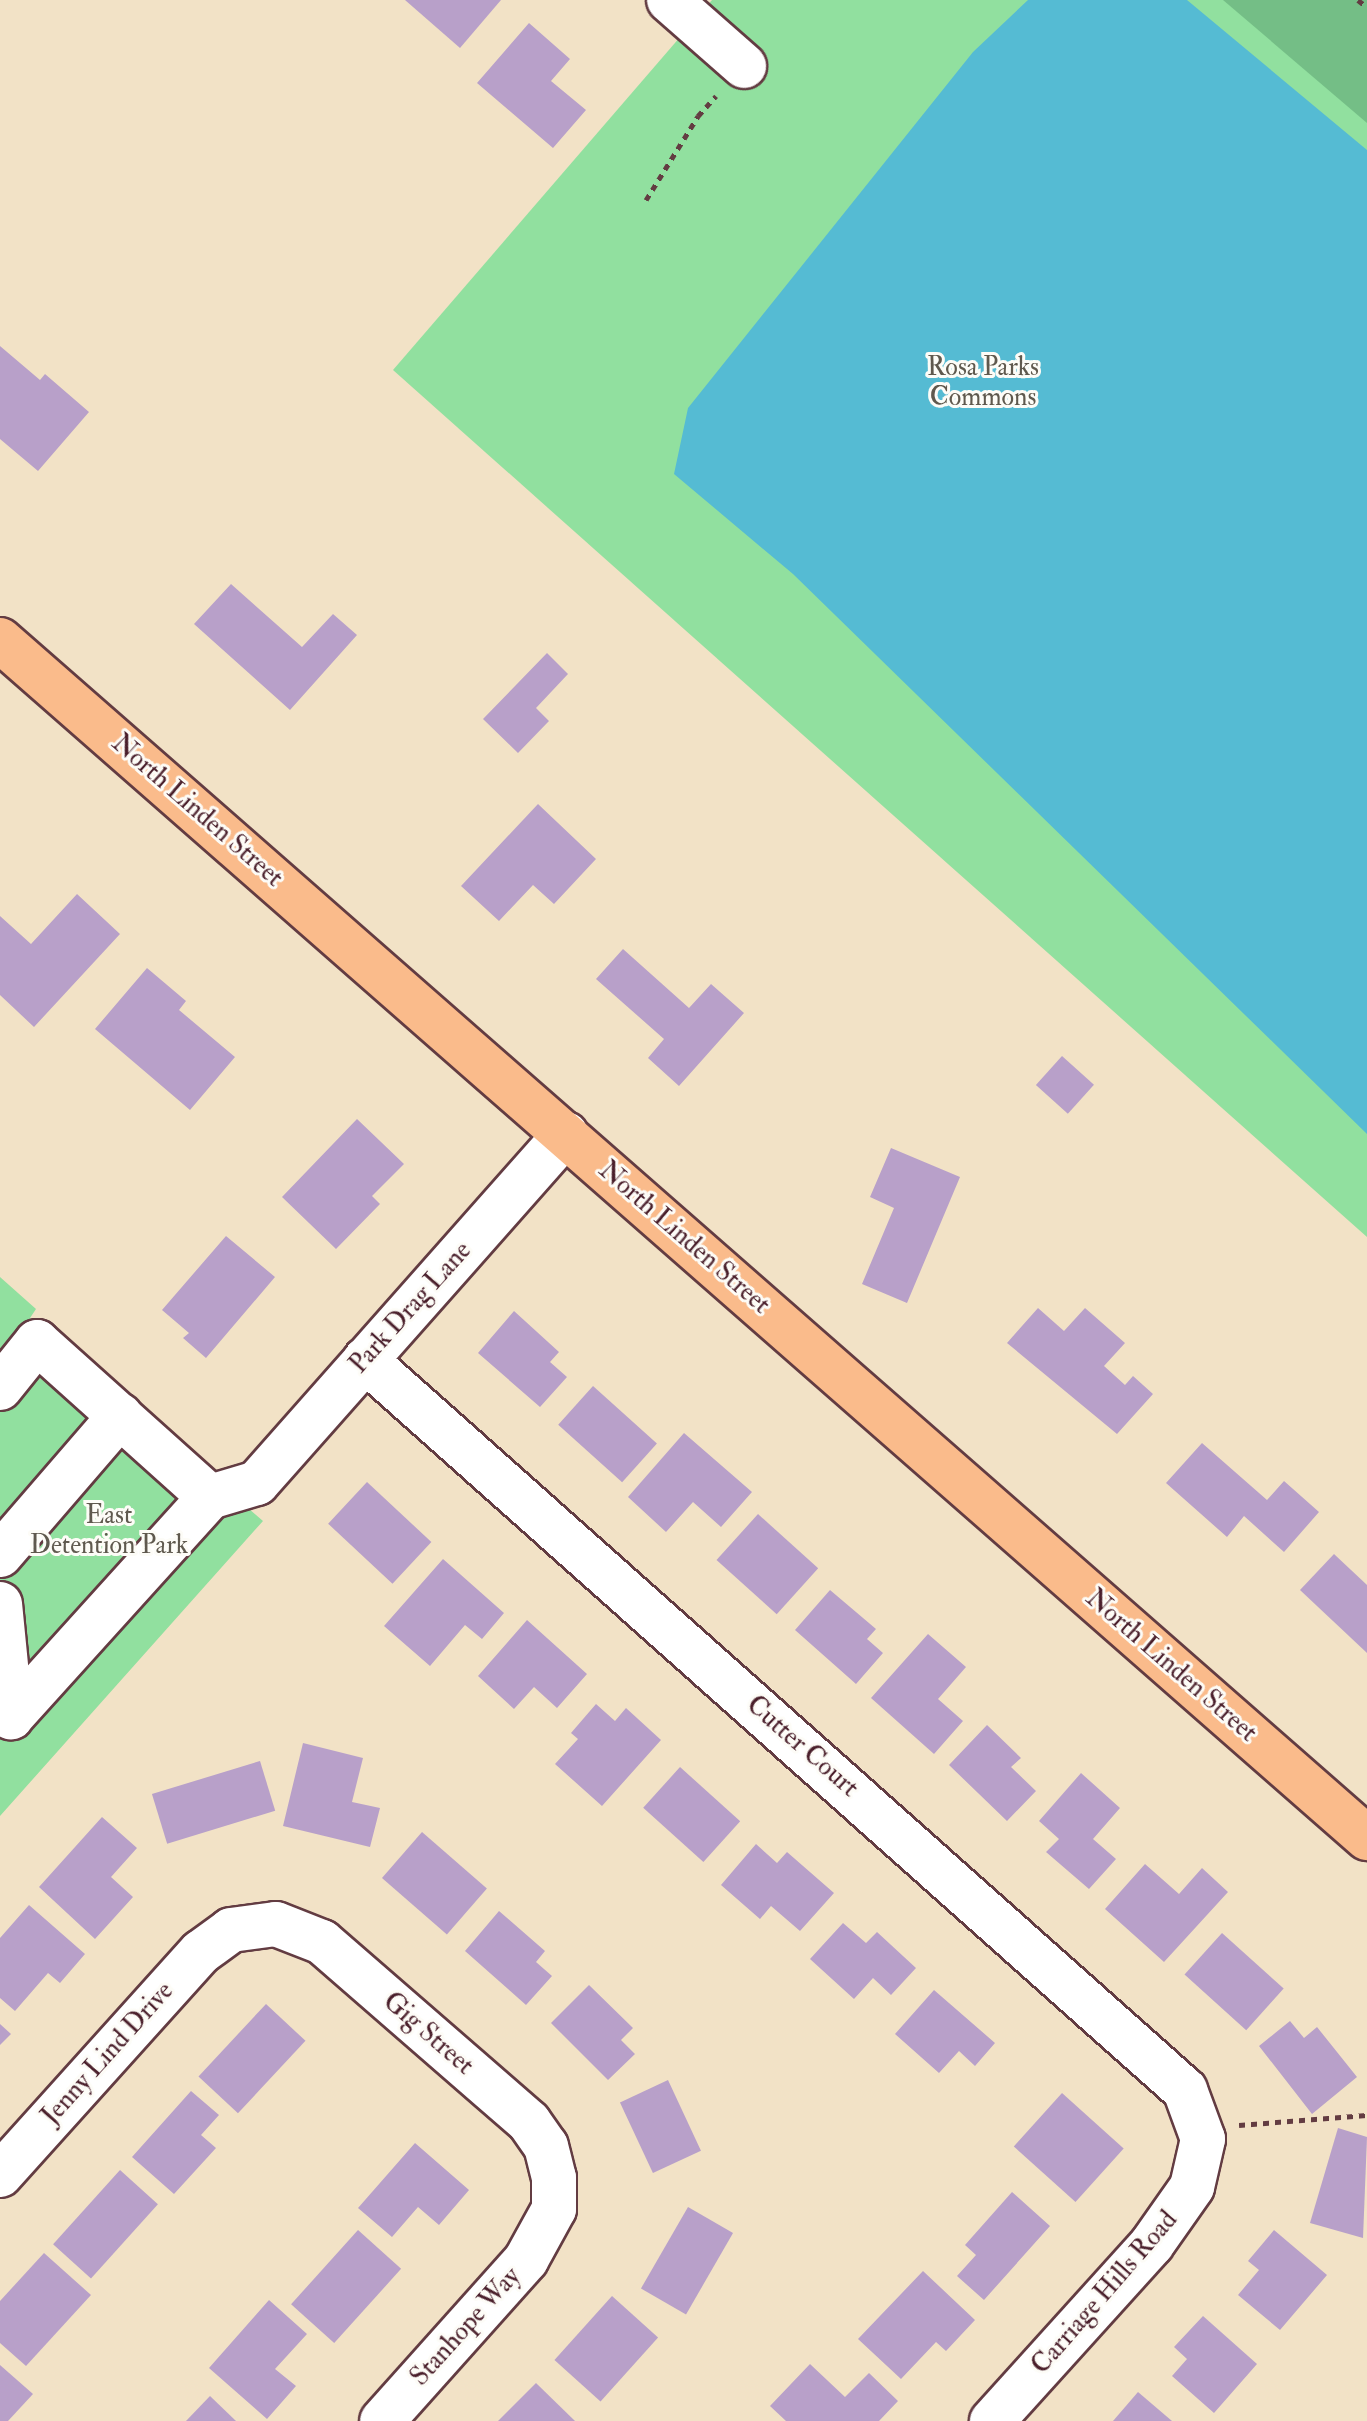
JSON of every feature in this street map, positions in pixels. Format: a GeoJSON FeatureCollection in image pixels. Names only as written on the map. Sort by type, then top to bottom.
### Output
{"type":"FeatureCollection","features":[{"type":"Feature","properties":{"kind":"main road","name":"North Linden Street"},"geometry":{"type":"LineString","coordinates":[[0,640],[1367,1838]]}},
{"type":"Feature","properties":{"kind":"street"},"geometry":{"type":"LineString","coordinates":[[669,0],[744,66]]}},
{"type":"Feature","properties":{"kind":"street","name":"Park Drag Lane"},"geometry":{"type":"LineString","coordinates":[[210,1497],[257,1483],[566,1134]]}},
{"type":"Feature","properties":{"kind":"street"},"geometry":{"type":"LineString","coordinates":[[0,1388],[37,1342],[210,1497],[11,1717],[0,1604]]}},
{"type":"Feature","properties":{"kind":"street","name":"Cutter Court"},"geometry":{"type":"LineString","coordinates":[[365,1360],[1173,2076],[1216,2141]]}},
{"type":"Feature","properties":{"kind":"street"},"geometry":{"type":"LineString","coordinates":[[0,1555],[120,1416]]}},
{"type":"Feature","properties":{"kind":"street","name":"Gig Street"},"geometry":{"type":"LineString","coordinates":[[220,1938],[251,1924],[276,1924],[322,1942],[529,2122],[546,2146],[554,2178],[554,2209],[545,2229]]}},
{"type":"Feature","properties":{"kind":"street","name":"Jenny Lind Drive"},"geometry":{"type":"LineString","coordinates":[[0,2175],[201,1952],[220,1938]]}},
{"type":"Feature","properties":{"kind":"street","name":"Carriage Hills Road"},"geometry":{"type":"LineString","coordinates":[[992,2421],[1152,2244],[1192,2187],[1216,2141]]}},
{"type":"Feature","properties":{"kind":"street","name":"Stanhope Way"},"geometry":{"type":"LineString","coordinates":[[382,2421],[526,2260],[545,2229]]}},
{"type":"Feature","properties":{"kind":"path"},"geometry":{"type":"LineString","coordinates":[[1358,0],[1367,7]]}},
{"type":"Feature","properties":{"kind":"path"},"geometry":{"type":"LineString","coordinates":[[646,200],[698,116],[744,66]]}},
{"type":"Feature","properties":{"kind":"path"},"geometry":{"type":"LineString","coordinates":[[1216,2141],[1367,2115]]}},
{"type":"Feature","properties":{"kind":"green space","name":"Rosa Parks Commons"},"geometry":{"type":"Polygon","coordinates":[[[712,0],[1227,0],[1367,121],[1367,1237],[393,370],[712,0]]]}},
{"type":"Feature","properties":{"kind":"green space"},"geometry":{"type":"Polygon","coordinates":[[[1223,0],[1367,0],[1367,123],[1223,0]]]}},
{"type":"Feature","properties":{"kind":"green space","name":"East Detention Park"},"geometry":{"type":"Polygon","coordinates":[[[0,1277],[36,1309],[30,1318],[263,1521],[0,1816],[0,1277]]]}},
{"type":"Feature","properties":{"kind":"water","name":"Rosa Parks Commons"},"geometry":{"type":"Polygon","coordinates":[[[1028,0],[1187,0],[1367,150],[1367,1134],[793,574],[674,474],[688,408],[973,52],[1028,0]]]}},
{"type":"Feature","properties":{"kind":"building"},"geometry":{"type":"Polygon","coordinates":[[[405,0],[501,0],[460,48],[405,0]]]}},
{"type":"Feature","properties":{"kind":"building"},"geometry":{"type":"Polygon","coordinates":[[[529,23],[570,59],[551,81],[586,110],[553,148],[477,83],[529,23]]]}},
{"type":"Feature","properties":{"kind":"building"},"geometry":{"type":"Polygon","coordinates":[[[0,346],[40,380],[45,374],[89,412],[38,471],[0,439],[0,346]]]}},
{"type":"Feature","properties":{"kind":"building"},"geometry":{"type":"Polygon","coordinates":[[[231,584],[302,647],[333,614],[357,635],[290,710],[194,624],[231,584]]]}},
{"type":"Feature","properties":{"kind":"building"},"geometry":{"type":"Polygon","coordinates":[[[547,653],[568,674],[536,708],[549,721],[518,753],[483,719],[547,653]]]}},
{"type":"Feature","properties":{"kind":"building"},"geometry":{"type":"Polygon","coordinates":[[[538,804],[596,859],[554,904],[533,885],[499,921],[461,886],[538,804]]]}},
{"type":"Feature","properties":{"kind":"building"},"geometry":{"type":"Polygon","coordinates":[[[77,894],[120,934],[34,1027],[0,995],[0,916],[31,944],[77,894]]]}},
{"type":"Feature","properties":{"kind":"building"},"geometry":{"type":"Polygon","coordinates":[[[623,949],[689,1008],[711,984],[744,1013],[679,1086],[648,1058],[664,1039],[596,979],[623,949]]]}},
{"type":"Feature","properties":{"kind":"building"},"geometry":{"type":"Polygon","coordinates":[[[147,968],[186,1001],[179,1010],[235,1057],[190,1110],[95,1029],[147,968]]]}},
{"type":"Feature","properties":{"kind":"building"},"geometry":{"type":"Polygon","coordinates":[[[1062,1056],[1094,1085],[1068,1114],[1036,1085],[1062,1056]]]}},
{"type":"Feature","properties":{"kind":"building"},"geometry":{"type":"Polygon","coordinates":[[[357,1119],[404,1164],[372,1196],[380,1204],[336,1249],[282,1197],[357,1119]]]}},
{"type":"Feature","properties":{"kind":"building"},"geometry":{"type":"Polygon","coordinates":[[[891,1148],[960,1177],[907,1303],[862,1284],[894,1208],[870,1197],[891,1148]]]}},
{"type":"Feature","properties":{"kind":"building"},"geometry":{"type":"Polygon","coordinates":[[[226,1236],[275,1277],[206,1358],[183,1338],[189,1333],[162,1310],[226,1236]]]}},
{"type":"Feature","properties":{"kind":"building"},"geometry":{"type":"Polygon","coordinates":[[[1038,1308],[1064,1331],[1085,1308],[1125,1343],[1104,1366],[1125,1385],[1133,1376],[1153,1394],[1117,1434],[1007,1343],[1038,1308]]]}},
{"type":"Feature","properties":{"kind":"building"},"geometry":{"type":"Polygon","coordinates":[[[514,1311],[559,1352],[550,1362],[567,1377],[540,1407],[478,1353],[514,1311]]]}},
{"type":"Feature","properties":{"kind":"building"},"geometry":{"type":"Polygon","coordinates":[[[593,1386],[657,1444],[622,1482],[558,1425],[593,1386]]]}},
{"type":"Feature","properties":{"kind":"building"},"geometry":{"type":"Polygon","coordinates":[[[684,1433],[752,1492],[721,1527],[693,1502],[666,1532],[628,1497],[684,1433]]]}},
{"type":"Feature","properties":{"kind":"building"},"geometry":{"type":"Polygon","coordinates":[[[1202,1443],[1267,1500],[1284,1481],[1319,1512],[1284,1552],[1244,1516],[1227,1537],[1166,1483],[1202,1443]]]}},
{"type":"Feature","properties":{"kind":"building"},"geometry":{"type":"Polygon","coordinates":[[[367,1482],[431,1542],[392,1584],[328,1524],[367,1482]]]}},
{"type":"Feature","properties":{"kind":"building"},"geometry":{"type":"Polygon","coordinates":[[[758,1514],[818,1568],[777,1614],[717,1560],[758,1514]]]}},
{"type":"Feature","properties":{"kind":"building"},"geometry":{"type":"Polygon","coordinates":[[[1334,1554],[1367,1585],[1367,1653],[1300,1590],[1334,1554]]]}},
{"type":"Feature","properties":{"kind":"building"},"geometry":{"type":"Polygon","coordinates":[[[443,1559],[504,1613],[482,1639],[465,1625],[430,1666],[384,1626],[443,1559]]]}},
{"type":"Feature","properties":{"kind":"building"},"geometry":{"type":"Polygon","coordinates":[[[830,1590],[876,1629],[867,1639],[883,1653],[856,1684],[795,1630],[830,1590]]]}},
{"type":"Feature","properties":{"kind":"building"},"geometry":{"type":"Polygon","coordinates":[[[527,1620],[587,1674],[557,1708],[534,1687],[514,1709],[478,1676],[527,1620]]]}},
{"type":"Feature","properties":{"kind":"building"},"geometry":{"type":"Polygon","coordinates":[[[928,1634],[966,1667],[938,1699],[963,1721],[934,1754],[871,1698],[928,1634]]]}},
{"type":"Feature","properties":{"kind":"building"},"geometry":{"type":"Polygon","coordinates":[[[596,1704],[615,1721],[626,1708],[661,1740],[602,1806],[555,1764],[578,1739],[571,1733],[596,1704]]]}},
{"type":"Feature","properties":{"kind":"building"},"geometry":{"type":"Polygon","coordinates":[[[987,1725],[1021,1758],[1011,1767],[1036,1791],[1007,1821],[949,1765],[987,1725]]]}},
{"type":"Feature","properties":{"kind":"building"},"geometry":{"type":"Polygon","coordinates":[[[303,1743],[363,1758],[352,1802],[380,1808],[370,1847],[283,1826],[303,1743]]]}},
{"type":"Feature","properties":{"kind":"building"},"geometry":{"type":"Polygon","coordinates":[[[260,1761],[275,1811],[167,1844],[152,1794],[260,1761]]]}},
{"type":"Feature","properties":{"kind":"building"},"geometry":{"type":"Polygon","coordinates":[[[680,1767],[740,1821],[703,1862],[643,1808],[680,1767]]]}},
{"type":"Feature","properties":{"kind":"building"},"geometry":{"type":"Polygon","coordinates":[[[1081,1773],[1120,1808],[1093,1839],[1116,1859],[1089,1889],[1046,1852],[1059,1839],[1039,1821],[1081,1773]]]}},
{"type":"Feature","properties":{"kind":"building"},"geometry":{"type":"Polygon","coordinates":[[[102,1817],[137,1848],[111,1877],[133,1897],[95,1939],[39,1887],[102,1817]]]}},
{"type":"Feature","properties":{"kind":"building"},"geometry":{"type":"Polygon","coordinates":[[[422,1832],[487,1888],[447,1934],[382,1878],[422,1832]]]}},
{"type":"Feature","properties":{"kind":"building"},"geometry":{"type":"Polygon","coordinates":[[[756,1844],[777,1863],[787,1852],[834,1893],[800,1931],[771,1906],[760,1919],[721,1885],[756,1844]]]}},
{"type":"Feature","properties":{"kind":"building"},"geometry":{"type":"Polygon","coordinates":[[[1145,1864],[1179,1894],[1202,1868],[1228,1892],[1164,1962],[1105,1909],[1145,1864]]]}},
{"type":"Feature","properties":{"kind":"building"},"geometry":{"type":"Polygon","coordinates":[[[29,1905],[85,1954],[60,1983],[48,1973],[15,2011],[0,1998],[0,1938],[29,1905]]]}},
{"type":"Feature","properties":{"kind":"building"},"geometry":{"type":"Polygon","coordinates":[[[499,1911],[545,1951],[536,1962],[552,1976],[526,2005],[465,1951],[499,1911]]]}},
{"type":"Feature","properties":{"kind":"building"},"geometry":{"type":"Polygon","coordinates":[[[843,1923],[866,1943],[877,1932],[916,1968],[891,1995],[873,1978],[854,1999],[810,1959],[843,1923]]]}},
{"type":"Feature","properties":{"kind":"building"},"geometry":{"type":"Polygon","coordinates":[[[1222,1933],[1284,1989],[1246,2030],[1185,1975],[1222,1933]]]}},
{"type":"Feature","properties":{"kind":"building"},"geometry":{"type":"Polygon","coordinates":[[[589,1985],[633,2028],[621,2040],[635,2054],[608,2080],[551,2023],[589,1985]]]}},
{"type":"Feature","properties":{"kind":"building"},"geometry":{"type":"Polygon","coordinates":[[[934,1990],[995,2043],[975,2066],[959,2051],[939,2073],[895,2034],[934,1990]]]}},
{"type":"Feature","properties":{"kind":"building"},"geometry":{"type":"Polygon","coordinates":[[[266,2004],[305,2041],[238,2113],[198,2076],[266,2004]]]}},
{"type":"Feature","properties":{"kind":"building"},"geometry":{"type":"Polygon","coordinates":[[[1290,2021],[1304,2038],[1317,2027],[1357,2077],[1312,2114],[1259,2046],[1290,2021]]]}},
{"type":"Feature","properties":{"kind":"building"},"geometry":{"type":"Polygon","coordinates":[[[0,2024],[11,2034],[0,2045],[0,2024]]]}},
{"type":"Feature","properties":{"kind":"building"},"geometry":{"type":"Polygon","coordinates":[[[668,2080],[701,2151],[653,2173],[620,2102],[668,2080]]]}},
{"type":"Feature","properties":{"kind":"building"},"geometry":{"type":"Polygon","coordinates":[[[191,2091],[219,2115],[201,2135],[216,2148],[174,2194],[132,2157],[191,2091]]]}},
{"type":"Feature","properties":{"kind":"building"},"geometry":{"type":"Polygon","coordinates":[[[1062,2093],[1124,2149],[1076,2202],[1014,2147],[1062,2093]]]}},
{"type":"Feature","properties":{"kind":"building"},"geometry":{"type":"Polygon","coordinates":[[[1338,2128],[1367,2137],[1363,2238],[1310,2223],[1338,2128]]]}},
{"type":"Feature","properties":{"kind":"building"},"geometry":{"type":"Polygon","coordinates":[[[415,2143],[469,2190],[439,2225],[418,2207],[392,2237],[358,2208],[415,2143]]]}},
{"type":"Feature","properties":{"kind":"building"},"geometry":{"type":"Polygon","coordinates":[[[120,2170],[158,2204],[91,2278],[53,2244],[120,2170]]]}},
{"type":"Feature","properties":{"kind":"building"},"geometry":{"type":"Polygon","coordinates":[[[1012,2192],[1050,2226],[984,2300],[957,2276],[976,2255],[965,2245],[1012,2192]]]}},
{"type":"Feature","properties":{"kind":"building"},"geometry":{"type":"Polygon","coordinates":[[[688,2207],[733,2233],[686,2314],[641,2288],[688,2207]]]}},
{"type":"Feature","properties":{"kind":"building"},"geometry":{"type":"Polygon","coordinates":[[[358,2230],[401,2269],[334,2343],[291,2304],[358,2230]]]}},
{"type":"Feature","properties":{"kind":"building"},"geometry":{"type":"Polygon","coordinates":[[[1274,2230],[1327,2275],[1280,2330],[1238,2295],[1259,2270],[1248,2261],[1274,2230]]]}},
{"type":"Feature","properties":{"kind":"building"},"geometry":{"type":"Polygon","coordinates":[[[44,2253],[91,2295],[26,2366],[0,2343],[0,2301],[44,2253]]]}},
{"type":"Feature","properties":{"kind":"building"},"geometry":{"type":"Polygon","coordinates":[[[923,2271],[975,2320],[946,2351],[936,2342],[901,2379],[858,2339],[923,2271]]]}},
{"type":"Feature","properties":{"kind":"building"},"geometry":{"type":"Polygon","coordinates":[[[612,2296],[658,2337],[601,2401],[554,2360],[612,2296]]]}},
{"type":"Feature","properties":{"kind":"building"},"geometry":{"type":"Polygon","coordinates":[[[269,2300],[307,2334],[275,2369],[296,2386],[267,2419],[209,2368],[269,2300]]]}},
{"type":"Feature","properties":{"kind":"building"},"geometry":{"type":"Polygon","coordinates":[[[1203,2316],[1257,2364],[1214,2413],[1172,2376],[1187,2359],[1174,2347],[1203,2316]]]}},
{"type":"Feature","properties":{"kind":"building"},"geometry":{"type":"Polygon","coordinates":[[[810,2364],[845,2397],[869,2373],[898,2401],[879,2421],[786,2421],[770,2406],[810,2364]]]}},
{"type":"Feature","properties":{"kind":"building"},"geometry":{"type":"Polygon","coordinates":[[[0,2365],[33,2394],[8,2421],[0,2421],[0,2365]]]}},
{"type":"Feature","properties":{"kind":"building"},"geometry":{"type":"Polygon","coordinates":[[[536,2383],[575,2421],[498,2421],[536,2383]]]}},
{"type":"Feature","properties":{"kind":"building"},"geometry":{"type":"Polygon","coordinates":[[[1138,2392],[1172,2421],[1113,2421],[1138,2392]]]}},
{"type":"Feature","properties":{"kind":"building"},"geometry":{"type":"Polygon","coordinates":[[[210,2396],[236,2421],[186,2421],[210,2396]]]}}]}
